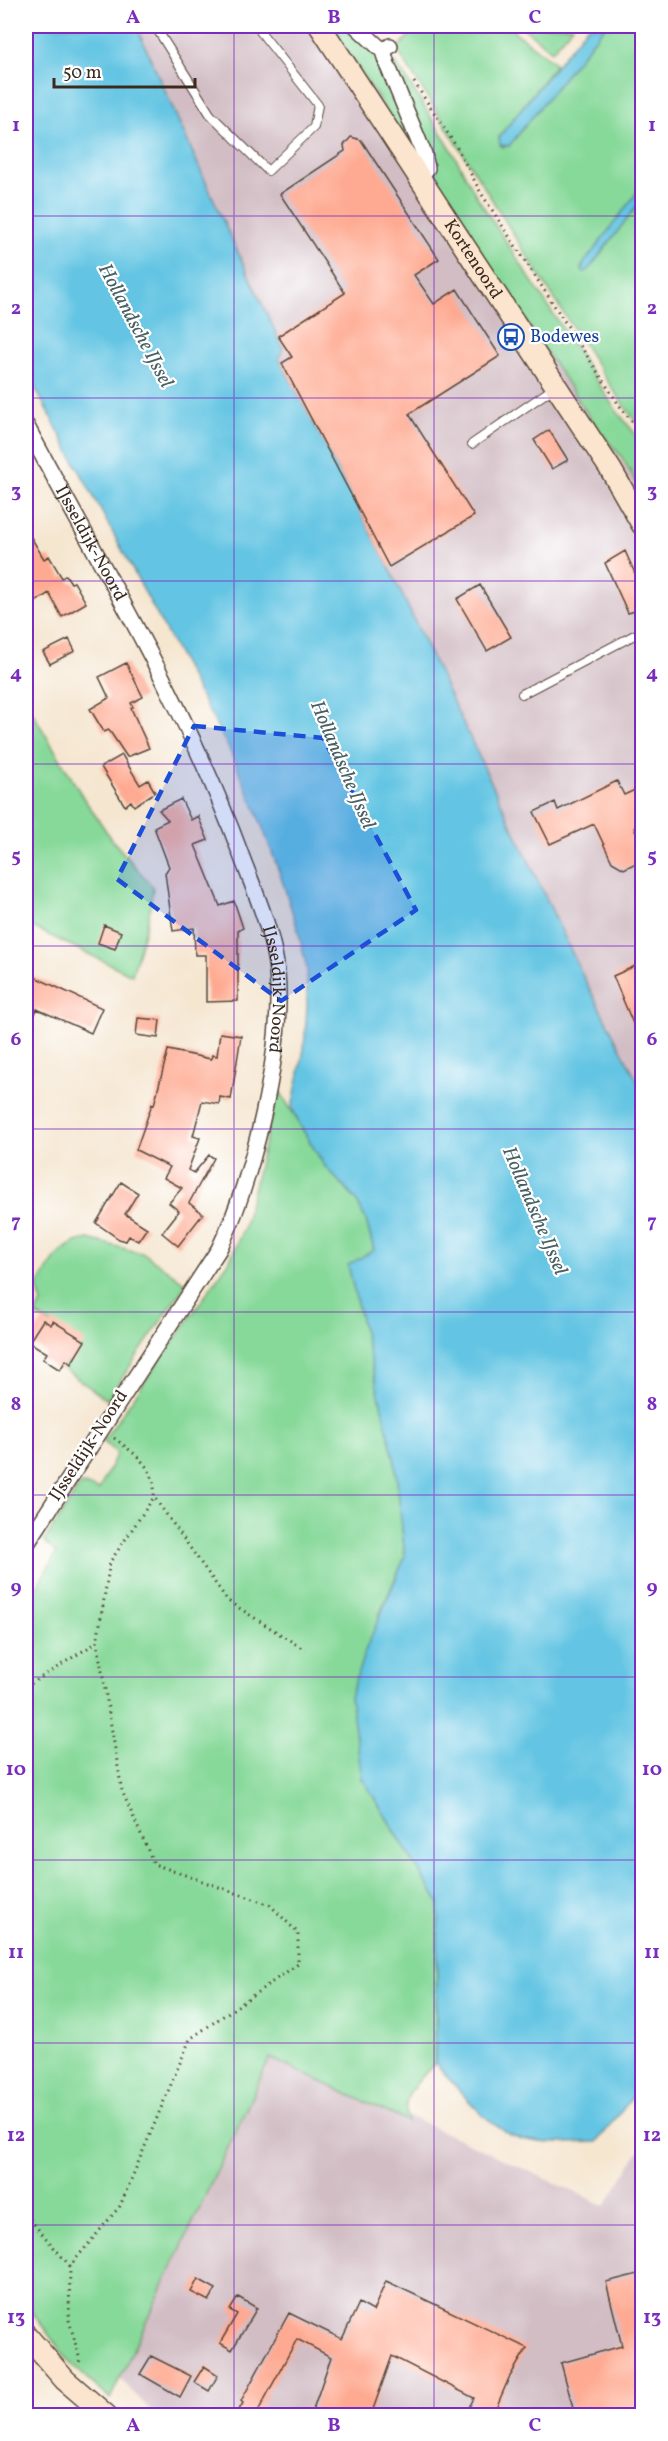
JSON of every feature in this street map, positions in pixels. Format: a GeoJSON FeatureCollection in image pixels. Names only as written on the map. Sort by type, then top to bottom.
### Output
{"type":"FeatureCollection","features":[{"type":"Feature","properties":{"kind":"street","name":"Kortenoord"},"geometry":{"type":"LineString","coordinates":[[320,26],[611,470],[642,524]]}},
{"type":"Feature","properties":{"kind":"street"},"geometry":{"type":"LineString","coordinates":[[356,26],[386,48],[424,154],[427,168],[420,178]]}},
{"type":"Feature","properties":{"kind":"street","name":"IJsseldijk-Noord"},"geometry":{"type":"LineString","coordinates":[[26,425],[185,723],[228,820],[272,943],[277,1006],[270,1068],[258,1131],[235,1215],[219,1249],[100,1428],[26,1545]]}},
{"type":"Feature","properties":{"kind":"street"},"geometry":{"type":"LineString","coordinates":[[26,2335],[65,2380],[107,2415]]}},
{"type":"Feature","properties":{"kind":"lane"},"geometry":{"type":"LineString","coordinates":[[155,26],[210,114],[268,171],[314,127],[318,105],[256,26]]}},
{"type":"Feature","properties":{"kind":"lane"},"geometry":{"type":"LineString","coordinates":[[472,444],[556,386]]}},
{"type":"Feature","properties":{"kind":"lane"},"geometry":{"type":"LineString","coordinates":[[522,694],[642,632]]}},
{"type":"Feature","properties":{"kind":"path"},"geometry":{"type":"LineString","coordinates":[[408,73],[456,146],[499,222],[619,405],[642,435]]}},
{"type":"Feature","properties":{"kind":"path"},"geometry":{"type":"LineString","coordinates":[[65,2380],[76,2371],[80,2360],[69,2320],[70,2266],[120,2206],[190,2039],[298,1964],[298,1933],[270,1905],[154,1864],[122,1791],[97,1642],[110,1562],[154,1497],[155,1486],[150,1471],[137,1455],[100,1428]]}},
{"type":"Feature","properties":{"kind":"path"},"geometry":{"type":"LineString","coordinates":[[154,1497],[228,1601],[305,1650]]}},
{"type":"Feature","properties":{"kind":"path"},"geometry":{"type":"LineString","coordinates":[[26,1687],[97,1642]]}},
{"type":"Feature","properties":{"kind":"path"},"geometry":{"type":"LineString","coordinates":[[26,2216],[70,2266]]}},
{"type":"Feature","properties":{"kind":"highlighted area"},"geometry":{"type":"Polygon","coordinates":[[[194,726],[323,738],[416,910],[281,1001],[117,879],[194,726]]]}},
{"type":"Feature","properties":{"kind":"shaded area"},"geometry":{"type":"Polygon","coordinates":[[[127,26],[335,26],[642,492],[642,1105],[303,426],[127,26]]]}},
{"type":"Feature","properties":{"kind":"shaded area"},"geometry":{"type":"Polygon","coordinates":[[[260,2048],[605,2206],[642,2146],[642,2415],[155,2415],[111,2369],[260,2048]]]}},
{"type":"Feature","properties":{"kind":"green space"},"geometry":{"type":"Polygon","coordinates":[[[331,26],[350,26],[378,56],[419,161],[331,26]]]}},
{"type":"Feature","properties":{"kind":"green space"},"geometry":{"type":"Polygon","coordinates":[[[417,26],[507,26],[556,64],[499,137],[502,147],[509,146],[605,26],[642,26],[642,186],[581,268],[589,269],[642,199],[642,430],[595,362],[397,50],[417,26]]]}},
{"type":"Feature","properties":{"kind":"green space"},"geometry":{"type":"Polygon","coordinates":[[[521,26],[573,26],[552,51],[521,26]]]}},
{"type":"Feature","properties":{"kind":"green space"},"geometry":{"type":"Polygon","coordinates":[[[395,61],[450,147],[477,197],[615,409],[642,442],[642,492],[621,456],[597,428],[435,185],[428,152],[391,62],[395,61]]]}},
{"type":"Feature","properties":{"kind":"green space"},"geometry":{"type":"Polygon","coordinates":[[[26,702],[84,799],[113,841],[153,887],[149,915],[132,975],[26,924],[26,702]]]}},
{"type":"Feature","properties":{"kind":"green space"},"geometry":{"type":"Polygon","coordinates":[[[278,1088],[324,1165],[356,1199],[366,1220],[374,1250],[405,1557],[379,1615],[362,1778],[439,1903],[435,2063],[408,2096],[406,2112],[408,2122],[270,2058],[110,2399],[69,2362],[26,2304],[26,1592],[35,1590],[56,1553],[44,1541],[81,1484],[99,1490],[117,1453],[103,1441],[229,1262],[244,1227],[278,1088]]]}},
{"type":"Feature","properties":{"kind":"green space"},"geometry":{"type":"Polygon","coordinates":[[[88,1239],[145,1254],[186,1284],[107,1400],[63,1368],[79,1342],[35,1314],[42,1303],[37,1287],[52,1263],[70,1245],[88,1239]]]}},
{"type":"Feature","properties":{"kind":"water","name":"Hollandsche IJssel"},"geometry":{"type":"Polygon","coordinates":[[[26,26],[136,26],[283,348],[279,358],[389,567],[584,978],[642,1090],[642,2085],[597,2142],[541,2142],[522,2139],[510,2134],[486,2118],[435,2063],[439,1903],[362,1778],[350,1697],[365,1651],[405,1557],[395,1462],[348,1265],[374,1250],[366,1220],[356,1200],[324,1165],[292,1108],[304,1049],[307,969],[298,930],[256,810],[229,749],[26,371],[26,26]]]}},
{"type":"Feature","properties":{"kind":"water"},"geometry":{"type":"Polygon","coordinates":[[[588,26],[605,26],[509,146],[500,145],[499,137],[588,26]]]}},
{"type":"Feature","properties":{"kind":"water"},"geometry":{"type":"Polygon","coordinates":[[[642,186],[642,199],[589,269],[586,272],[582,271],[584,263],[642,186]]]}},
{"type":"Feature","properties":{"kind":"building"},"geometry":{"type":"Polygon","coordinates":[[[351,137],[361,140],[439,259],[414,275],[434,304],[457,289],[500,356],[409,414],[474,516],[389,567],[282,363],[292,357],[278,336],[345,293],[280,194],[345,151],[344,145],[351,137]]]}},
{"type":"Feature","properties":{"kind":"building"},"geometry":{"type":"Polygon","coordinates":[[[549,430],[568,460],[552,469],[534,440],[549,430]]]}},
{"type":"Feature","properties":{"kind":"building"},"geometry":{"type":"Polygon","coordinates":[[[26,529],[44,559],[49,556],[62,578],[66,575],[71,583],[74,582],[86,603],[62,617],[49,593],[26,608],[26,529]]]}},
{"type":"Feature","properties":{"kind":"building"},"geometry":{"type":"Polygon","coordinates":[[[625,551],[642,589],[642,609],[628,613],[605,563],[625,551]]]}},
{"type":"Feature","properties":{"kind":"building"},"geometry":{"type":"Polygon","coordinates":[[[480,585],[511,637],[487,651],[457,599],[480,585]]]}},
{"type":"Feature","properties":{"kind":"building"},"geometry":{"type":"Polygon","coordinates":[[[69,639],[75,651],[50,664],[43,652],[69,639]]]}},
{"type":"Feature","properties":{"kind":"building"},"geometry":{"type":"Polygon","coordinates":[[[126,663],[143,697],[131,703],[133,707],[131,708],[149,748],[127,757],[109,730],[104,732],[90,709],[109,698],[99,677],[126,663]]]}},
{"type":"Feature","properties":{"kind":"building"},"geometry":{"type":"Polygon","coordinates":[[[122,755],[140,785],[148,780],[155,792],[134,806],[131,801],[125,806],[101,767],[122,755]]]}},
{"type":"Feature","properties":{"kind":"building"},"geometry":{"type":"Polygon","coordinates":[[[617,781],[624,795],[637,789],[642,800],[642,824],[634,828],[642,846],[642,860],[624,869],[612,862],[594,824],[550,844],[534,812],[555,802],[558,810],[617,781]]]}},
{"type":"Feature","properties":{"kind":"building"},"geometry":{"type":"Polygon","coordinates":[[[181,799],[191,820],[198,816],[208,840],[195,845],[220,906],[234,901],[243,928],[238,930],[238,1001],[206,1002],[206,955],[195,955],[194,928],[173,931],[165,873],[169,867],[154,827],[168,820],[159,810],[181,799]]]}},
{"type":"Feature","properties":{"kind":"building"},"geometry":{"type":"Polygon","coordinates":[[[104,925],[121,932],[115,949],[98,943],[104,925]]]}},
{"type":"Feature","properties":{"kind":"building"},"geometry":{"type":"Polygon","coordinates":[[[642,963],[642,1045],[613,976],[642,963]]]}},
{"type":"Feature","properties":{"kind":"building"},"geometry":{"type":"Polygon","coordinates":[[[26,973],[102,1008],[91,1033],[37,1009],[26,1036],[26,973]]]}},
{"type":"Feature","properties":{"kind":"building"},"geometry":{"type":"Polygon","coordinates":[[[138,1018],[160,1020],[158,1038],[136,1035],[138,1018]]]}},
{"type":"Feature","properties":{"kind":"building"},"geometry":{"type":"Polygon","coordinates":[[[220,1033],[241,1036],[231,1099],[220,1097],[219,1104],[202,1101],[193,1136],[200,1138],[188,1170],[194,1173],[209,1155],[214,1158],[189,1203],[203,1214],[178,1246],[162,1233],[179,1211],[169,1203],[182,1188],[164,1178],[170,1167],[136,1150],[152,1104],[154,1105],[168,1050],[211,1059],[212,1055],[217,1056],[220,1033]]]}},
{"type":"Feature","properties":{"kind":"building"},"geometry":{"type":"Polygon","coordinates":[[[121,1182],[138,1193],[125,1214],[147,1228],[138,1241],[129,1236],[126,1241],[119,1239],[96,1223],[121,1182]]]}},
{"type":"Feature","properties":{"kind":"building"},"geometry":{"type":"Polygon","coordinates":[[[43,1320],[51,1325],[53,1321],[85,1341],[71,1364],[66,1360],[60,1370],[43,1359],[47,1353],[29,1342],[43,1320]]]}},
{"type":"Feature","properties":{"kind":"building"},"geometry":{"type":"Polygon","coordinates":[[[642,2273],[642,2415],[575,2415],[561,2363],[622,2346],[606,2282],[642,2273]]]}},
{"type":"Feature","properties":{"kind":"building"},"geometry":{"type":"Polygon","coordinates":[[[198,2279],[216,2289],[209,2301],[191,2292],[198,2279]]]}},
{"type":"Feature","properties":{"kind":"building"},"geometry":{"type":"Polygon","coordinates":[[[386,2281],[527,2348],[509,2378],[493,2415],[465,2415],[474,2398],[392,2356],[371,2415],[311,2415],[331,2357],[297,2339],[256,2415],[236,2415],[243,2403],[241,2401],[289,2313],[342,2339],[359,2303],[373,2311],[386,2281]]]}},
{"type":"Feature","properties":{"kind":"building"},"geometry":{"type":"Polygon","coordinates":[[[238,2297],[257,2308],[232,2350],[220,2343],[237,2314],[230,2310],[238,2297]]]}},
{"type":"Feature","properties":{"kind":"building"},"geometry":{"type":"Polygon","coordinates":[[[151,2356],[191,2376],[180,2397],[140,2374],[151,2356]]]}},
{"type":"Feature","properties":{"kind":"building"},"geometry":{"type":"Polygon","coordinates":[[[204,2366],[218,2375],[209,2391],[194,2382],[204,2366]]]}},
{"type":"Feature","properties":{"kind":"place","name":"Bodewes"},"geometry":{"type":"Point","coordinates":[511,337]}}]}
